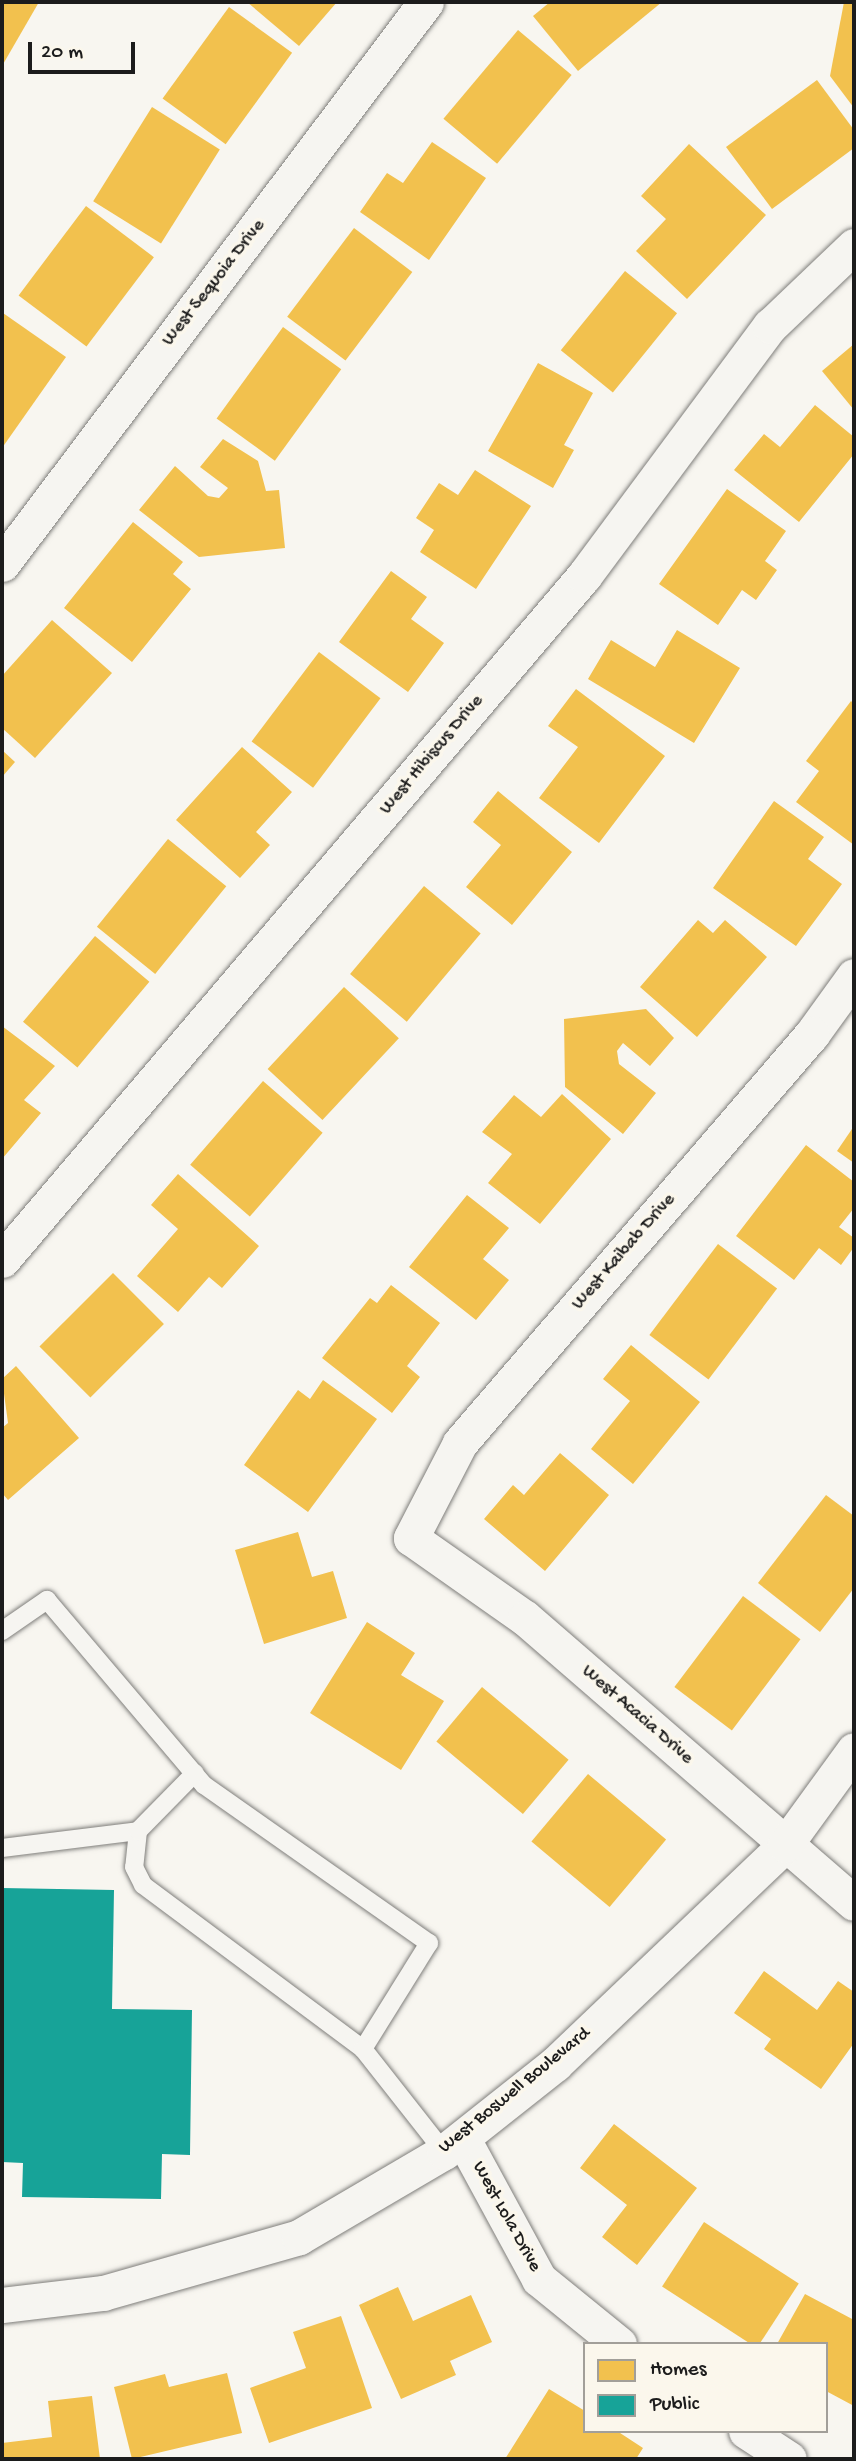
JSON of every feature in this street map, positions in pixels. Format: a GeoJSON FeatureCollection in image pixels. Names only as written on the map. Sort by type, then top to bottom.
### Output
{"type":"FeatureCollection","features":[{"type":"Feature","properties":{"kind":"street","name":"West Sequoia Drive"},"geometry":{"type":"LineString","coordinates":[[2,564],[426,2]]}},
{"type":"Feature","properties":{"kind":"street","name":"West Hibiscus Drive"},"geometry":{"type":"LineString","coordinates":[[2,1260],[584,576],[770,326],[854,246]]}},
{"type":"Feature","properties":{"kind":"street","name":"West Kaibab Drive"},"geometry":{"type":"LineString","coordinates":[[411,1538],[460,1443],[812,1034],[854,976]]}},
{"type":"Feature","properties":{"kind":"street","name":"West Acacia Drive"},"geometry":{"type":"LineString","coordinates":[[411,1538],[525,1618],[854,1903]]}},
{"type":"Feature","properties":{"kind":"street","name":"West Boswell Boulevard"},"geometry":{"type":"LineString","coordinates":[[2,2305],[103,2293],[299,2237],[454,2145],[555,2064],[785,1845],[854,1750]]}},
{"type":"Feature","properties":{"kind":"street","name":"West Lola Drive"},"geometry":{"type":"LineString","coordinates":[[454,2145],[540,2279],[618,2342]]}},
{"type":"Feature","properties":{"kind":"street"},"geometry":{"type":"LineString","coordinates":[[749,2433],[789,2459]]}},
{"type":"Feature","properties":{"kind":"lane"},"geometry":{"type":"LineString","coordinates":[[2,1631],[47,1600],[195,1773],[429,1943],[363,2049]]}},
{"type":"Feature","properties":{"kind":"lane"},"geometry":{"type":"LineString","coordinates":[[195,1773],[138,1831],[134,1867],[143,1885],[363,2049],[454,2145]]}},
{"type":"Feature","properties":{"kind":"lane"},"geometry":{"type":"LineString","coordinates":[[2,1848],[138,1831]]}},
{"type":"Feature","properties":{"kind":"building: Homes"},"geometry":{"type":"Polygon","coordinates":[[[2,2],[39,2],[2,66],[2,2]]]}},
{"type":"Feature","properties":{"kind":"building: Homes"},"geometry":{"type":"Polygon","coordinates":[[[247,2],[337,2],[299,46],[247,2]]]}},
{"type":"Feature","properties":{"kind":"building: Homes"},"geometry":{"type":"Polygon","coordinates":[[[550,2],[662,2],[578,71],[533,16],[550,2]]]}},
{"type":"Feature","properties":{"kind":"building: Homes"},"geometry":{"type":"Polygon","coordinates":[[[844,2],[854,2],[854,108],[830,76],[844,2]]]}},
{"type":"Feature","properties":{"kind":"building: Homes"},"geometry":{"type":"Polygon","coordinates":[[[229,7],[292,53],[226,144],[163,98],[229,7]]]}},
{"type":"Feature","properties":{"kind":"building: Homes"},"geometry":{"type":"Polygon","coordinates":[[[518,30],[572,75],[497,164],[443,119],[518,30]]]}},
{"type":"Feature","properties":{"kind":"building: Homes"},"geometry":{"type":"Polygon","coordinates":[[[817,80],[854,130],[854,148],[772,209],[726,147],[817,80]]]}},
{"type":"Feature","properties":{"kind":"building: Homes"},"geometry":{"type":"Polygon","coordinates":[[[152,107],[220,149],[161,244],[93,201],[152,107]]]}},
{"type":"Feature","properties":{"kind":"building: Homes"},"geometry":{"type":"Polygon","coordinates":[[[432,142],[486,178],[429,260],[360,212],[387,173],[403,183],[432,142]]]}},
{"type":"Feature","properties":{"kind":"building: Homes"},"geometry":{"type":"Polygon","coordinates":[[[689,144],[766,215],[687,299],[636,251],[666,219],[641,196],[689,144]]]}},
{"type":"Feature","properties":{"kind":"building: Homes"},"geometry":{"type":"Polygon","coordinates":[[[86,206],[154,257],[86,347],[19,295],[86,206]]]}},
{"type":"Feature","properties":{"kind":"building: Homes"},"geometry":{"type":"Polygon","coordinates":[[[354,228],[412,272],[345,361],[287,317],[354,228]]]}},
{"type":"Feature","properties":{"kind":"building: Homes"},"geometry":{"type":"Polygon","coordinates":[[[625,271],[677,313],[613,392],[561,350],[625,271]]]}},
{"type":"Feature","properties":{"kind":"building: Homes"},"geometry":{"type":"Polygon","coordinates":[[[3,313],[66,357],[2,448],[2,315],[3,313]]]}},
{"type":"Feature","properties":{"kind":"building: Homes"},"geometry":{"type":"Polygon","coordinates":[[[283,327],[341,369],[275,461],[217,418],[283,327]]]}},
{"type":"Feature","properties":{"kind":"building: Homes"},"geometry":{"type":"Polygon","coordinates":[[[854,344],[854,410],[822,371],[854,344]]]}},
{"type":"Feature","properties":{"kind":"building: Homes"},"geometry":{"type":"Polygon","coordinates":[[[538,363],[593,393],[564,445],[574,450],[553,488],[488,451],[538,363]]]}},
{"type":"Feature","properties":{"kind":"building: Homes"},"geometry":{"type":"Polygon","coordinates":[[[815,405],[854,437],[854,454],[799,522],[734,470],[764,434],[780,447],[815,405]]]}},
{"type":"Feature","properties":{"kind":"building: Homes"},"geometry":{"type":"Polygon","coordinates":[[[223,439],[258,461],[266,491],[279,490],[285,548],[199,557],[139,510],[175,466],[208,496],[219,498],[228,488],[200,467],[223,439]]]}},
{"type":"Feature","properties":{"kind":"building: Homes"},"geometry":{"type":"Polygon","coordinates":[[[475,470],[531,506],[476,589],[420,552],[434,530],[416,518],[439,483],[458,495],[475,470]]]}},
{"type":"Feature","properties":{"kind":"building: Homes"},"geometry":{"type":"Polygon","coordinates":[[[727,489],[786,531],[765,561],[777,570],[756,600],[742,590],[718,625],[659,584],[727,489]]]}},
{"type":"Feature","properties":{"kind":"building: Homes"},"geometry":{"type":"Polygon","coordinates":[[[133,522],[183,562],[173,574],[191,589],[132,662],[64,608],[133,522]]]}},
{"type":"Feature","properties":{"kind":"building: Homes"},"geometry":{"type":"Polygon","coordinates":[[[391,571],[427,597],[411,619],[444,643],[408,692],[339,642],[391,571]]]}},
{"type":"Feature","properties":{"kind":"building: Homes"},"geometry":{"type":"Polygon","coordinates":[[[52,620],[112,673],[35,758],[2,728],[2,676],[52,620]]]}},
{"type":"Feature","properties":{"kind":"building: Homes"},"geometry":{"type":"Polygon","coordinates":[[[677,630],[740,668],[694,743],[588,679],[611,640],[655,667],[677,630]]]}},
{"type":"Feature","properties":{"kind":"building: Homes"},"geometry":{"type":"Polygon","coordinates":[[[319,652],[380,698],[313,788],[252,741],[319,652]]]}},
{"type":"Feature","properties":{"kind":"building: Homes"},"geometry":{"type":"Polygon","coordinates":[[[576,689],[665,756],[599,843],[539,798],[578,747],[548,726],[576,689]]]}},
{"type":"Feature","properties":{"kind":"building: Homes"},"geometry":{"type":"Polygon","coordinates":[[[851,701],[854,704],[854,845],[796,802],[819,771],[806,761],[851,701]]]}},
{"type":"Feature","properties":{"kind":"building: Homes"},"geometry":{"type":"Polygon","coordinates":[[[242,747],[292,792],[256,832],[270,845],[240,878],[176,820],[242,747]]]}},
{"type":"Feature","properties":{"kind":"building: Homes"},"geometry":{"type":"Polygon","coordinates":[[[2,750],[15,762],[2,777],[2,750]]]}},
{"type":"Feature","properties":{"kind":"building: Homes"},"geometry":{"type":"Polygon","coordinates":[[[498,791],[572,852],[512,925],[466,887],[501,845],[473,822],[498,791]]]}},
{"type":"Feature","properties":{"kind":"building: Homes"},"geometry":{"type":"Polygon","coordinates":[[[774,801],[824,837],[808,859],[842,884],[796,946],[713,888],[774,801]]]}},
{"type":"Feature","properties":{"kind":"building: Homes"},"geometry":{"type":"Polygon","coordinates":[[[168,839],[226,886],[155,974],[97,927],[168,839]]]}},
{"type":"Feature","properties":{"kind":"building: Homes"},"geometry":{"type":"Polygon","coordinates":[[[424,886],[481,934],[407,1022],[350,974],[424,886]]]}},
{"type":"Feature","properties":{"kind":"building: Homes"},"geometry":{"type":"Polygon","coordinates":[[[698,920],[713,933],[725,920],[767,957],[697,1037],[640,987],[698,920]]]}},
{"type":"Feature","properties":{"kind":"building: Homes"},"geometry":{"type":"Polygon","coordinates":[[[95,936],[149,982],[77,1067],[23,1022],[95,936]]]}},
{"type":"Feature","properties":{"kind":"building: Homes"},"geometry":{"type":"Polygon","coordinates":[[[344,987],[399,1038],[322,1120],[268,1069],[344,987]]]}},
{"type":"Feature","properties":{"kind":"building: Homes"},"geometry":{"type":"Polygon","coordinates":[[[646,1009],[674,1038],[650,1066],[623,1043],[617,1051],[619,1064],[656,1093],[623,1134],[565,1087],[564,1019],[646,1009]]]}},
{"type":"Feature","properties":{"kind":"building: Homes"},"geometry":{"type":"Polygon","coordinates":[[[2,1026],[55,1066],[24,1100],[41,1113],[2,1159],[2,1026]]]}},
{"type":"Feature","properties":{"kind":"building: Homes"},"geometry":{"type":"Polygon","coordinates":[[[263,1081],[323,1133],[250,1217],[190,1165],[263,1081]]]}},
{"type":"Feature","properties":{"kind":"building: Homes"},"geometry":{"type":"Polygon","coordinates":[[[562,1094],[611,1139],[540,1224],[488,1183],[512,1154],[482,1132],[514,1095],[541,1117],[562,1094]]]}},
{"type":"Feature","properties":{"kind":"building: Homes"},"geometry":{"type":"Polygon","coordinates":[[[854,1126],[854,1163],[837,1151],[854,1126]]]}},
{"type":"Feature","properties":{"kind":"building: Homes"},"geometry":{"type":"Polygon","coordinates":[[[806,1145],[854,1182],[854,1208],[839,1227],[854,1238],[854,1247],[841,1265],[819,1248],[794,1280],[736,1236],[806,1145]]]}},
{"type":"Feature","properties":{"kind":"building: Homes"},"geometry":{"type":"Polygon","coordinates":[[[178,1174],[259,1246],[222,1288],[209,1277],[178,1312],[137,1276],[178,1229],[151,1205],[178,1174]]]}},
{"type":"Feature","properties":{"kind":"building: Homes"},"geometry":{"type":"Polygon","coordinates":[[[467,1195],[509,1228],[483,1259],[509,1280],[476,1320],[409,1267],[467,1195]]]}},
{"type":"Feature","properties":{"kind":"building: Homes"},"geometry":{"type":"Polygon","coordinates":[[[718,1244],[777,1289],[708,1380],[649,1335],[718,1244]]]}},
{"type":"Feature","properties":{"kind":"building: Homes"},"geometry":{"type":"Polygon","coordinates":[[[113,1273],[164,1324],[90,1397],[39,1347],[113,1273]]]}},
{"type":"Feature","properties":{"kind":"building: Homes"},"geometry":{"type":"Polygon","coordinates":[[[391,1285],[440,1323],[407,1366],[420,1377],[392,1413],[322,1358],[370,1298],[377,1303],[391,1285]]]}},
{"type":"Feature","properties":{"kind":"building: Homes"},"geometry":{"type":"Polygon","coordinates":[[[631,1345],[700,1402],[633,1484],[591,1449],[630,1401],[603,1379],[631,1345]]]}},
{"type":"Feature","properties":{"kind":"building: Homes"},"geometry":{"type":"Polygon","coordinates":[[[16,1366],[79,1438],[8,1500],[2,1493],[2,1428],[8,1423],[2,1379],[16,1366]]]}},
{"type":"Feature","properties":{"kind":"building: Homes"},"geometry":{"type":"Polygon","coordinates":[[[323,1380],[377,1419],[308,1512],[244,1465],[298,1390],[310,1399],[323,1380]]]}},
{"type":"Feature","properties":{"kind":"building: Homes"},"geometry":{"type":"Polygon","coordinates":[[[560,1453],[609,1495],[545,1571],[484,1519],[513,1485],[524,1495],[560,1453]]]}},
{"type":"Feature","properties":{"kind":"building: Homes"},"geometry":{"type":"Polygon","coordinates":[[[826,1495],[854,1516],[854,1588],[820,1632],[758,1583],[826,1495]]]}},
{"type":"Feature","properties":{"kind":"building: Homes"},"geometry":{"type":"Polygon","coordinates":[[[298,1532],[312,1577],[333,1571],[347,1618],[264,1644],[235,1550],[298,1532]]]}},
{"type":"Feature","properties":{"kind":"building: Homes"},"geometry":{"type":"Polygon","coordinates":[[[743,1596],[801,1639],[732,1730],[674,1687],[743,1596]]]}},
{"type":"Feature","properties":{"kind":"building: Homes"},"geometry":{"type":"Polygon","coordinates":[[[367,1622],[415,1653],[401,1675],[444,1701],[401,1770],[310,1713],[367,1622]]]}},
{"type":"Feature","properties":{"kind":"building: Homes"},"geometry":{"type":"Polygon","coordinates":[[[482,1687],[569,1760],[523,1814],[436,1741],[482,1687]]]}},
{"type":"Feature","properties":{"kind":"building: Homes"},"geometry":{"type":"Polygon","coordinates":[[[588,1774],[666,1840],[610,1907],[531,1841],[588,1774]]]}},
{"type":"Feature","properties":{"kind":"building: Homes"},"geometry":{"type":"Polygon","coordinates":[[[764,1971],[817,2010],[838,1981],[854,1992],[854,2043],[821,2089],[764,2049],[771,2039],[734,2013],[764,1971]]]}},
{"type":"Feature","properties":{"kind":"building: Homes"},"geometry":{"type":"Polygon","coordinates":[[[614,2124],[697,2188],[637,2265],[602,2237],[627,2205],[580,2168],[614,2124]]]}},
{"type":"Feature","properties":{"kind":"building: Homes"},"geometry":{"type":"Polygon","coordinates":[[[704,2222],[799,2284],[761,2342],[747,2342],[662,2287],[704,2222]]]}},
{"type":"Feature","properties":{"kind":"building: Homes"},"geometry":{"type":"Polygon","coordinates":[[[398,2287],[413,2321],[471,2295],[492,2342],[450,2361],[456,2375],[401,2399],[359,2305],[398,2287]]]}},
{"type":"Feature","properties":{"kind":"building: Homes"},"geometry":{"type":"Polygon","coordinates":[[[805,2294],[854,2320],[854,2406],[828,2392],[828,2342],[778,2342],[805,2294]]]}},
{"type":"Feature","properties":{"kind":"building: Homes"},"geometry":{"type":"Polygon","coordinates":[[[341,2316],[372,2408],[269,2443],[250,2388],[306,2368],[293,2332],[341,2316]]]}},
{"type":"Feature","properties":{"kind":"building: Homes"},"geometry":{"type":"Polygon","coordinates":[[[227,2373],[242,2433],[132,2459],[114,2387],[165,2374],[169,2387],[227,2373]]]}},
{"type":"Feature","properties":{"kind":"building: Homes"},"geometry":{"type":"Polygon","coordinates":[[[549,2389],[583,2410],[583,2433],[620,2433],[643,2448],[636,2459],[505,2459],[549,2389]]]}},
{"type":"Feature","properties":{"kind":"building: Homes"},"geometry":{"type":"Polygon","coordinates":[[[92,2396],[100,2459],[2,2459],[2,2443],[52,2437],[48,2401],[92,2396]]]}},
{"type":"Feature","properties":{"kind":"building: Public"},"geometry":{"type":"Polygon","coordinates":[[[2,1888],[114,1890],[112,2009],[192,2010],[190,2155],[162,2154],[161,2199],[22,2197],[23,2163],[2,2162],[2,1888]]]}}]}
